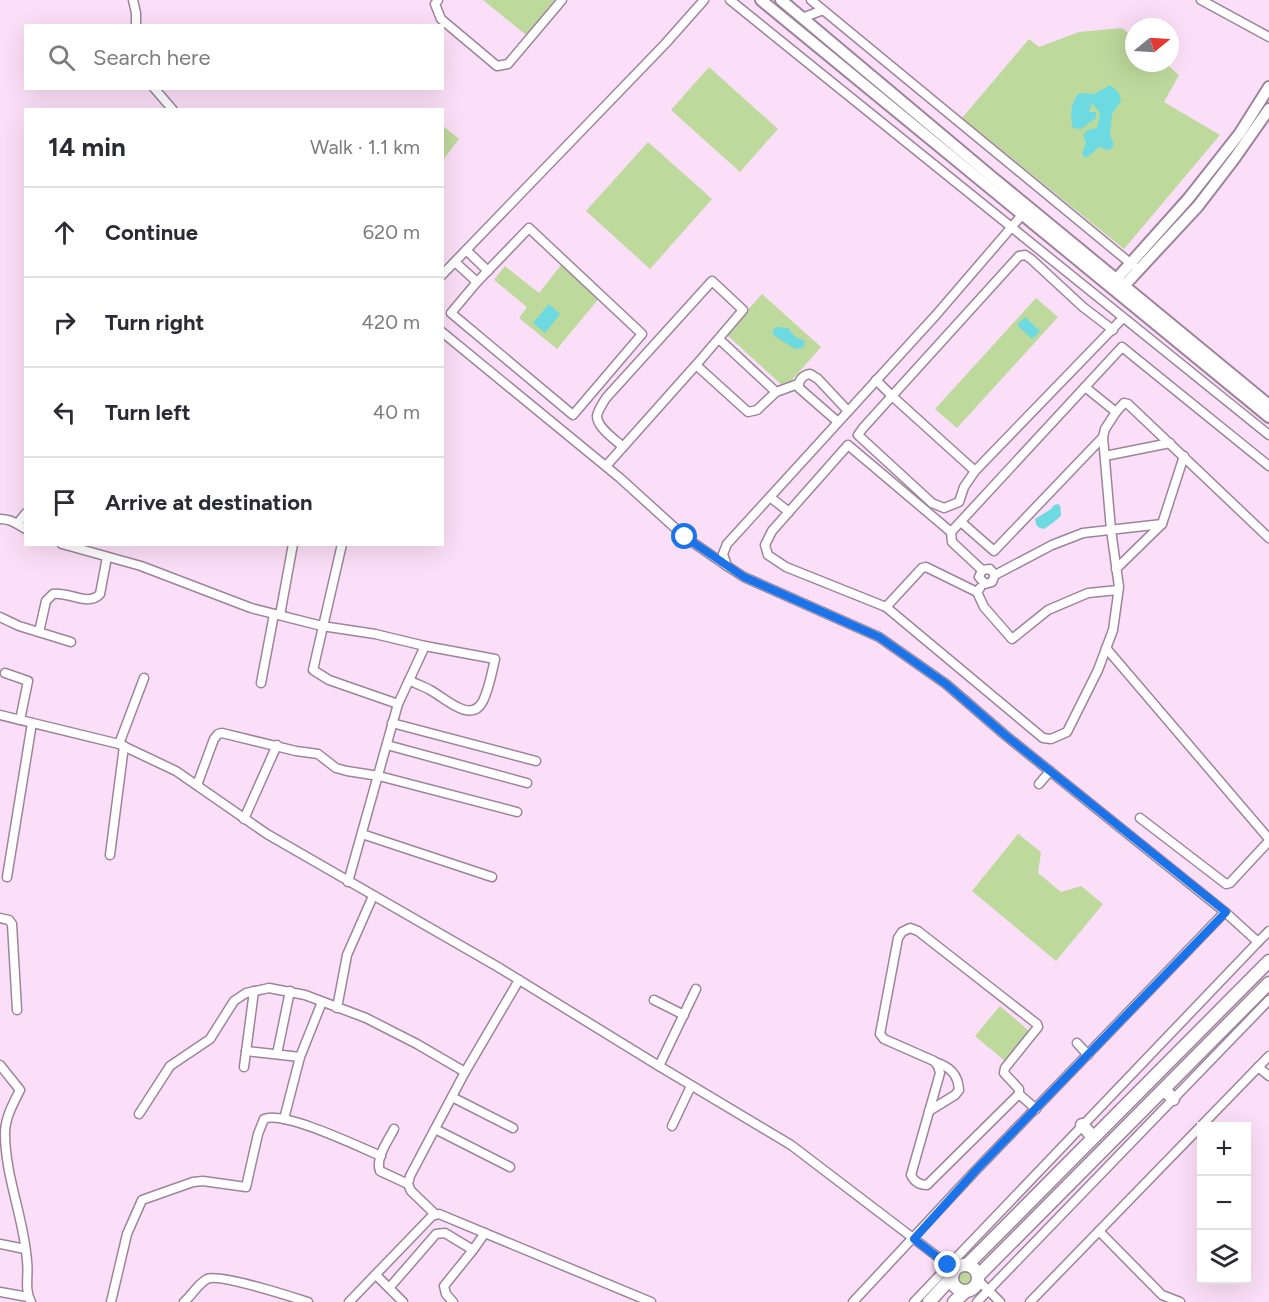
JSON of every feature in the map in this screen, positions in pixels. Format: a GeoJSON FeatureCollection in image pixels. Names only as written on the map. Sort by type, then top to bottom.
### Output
{"type":"FeatureCollection","features":[{"type":"Feature","properties":{"kind":"main road"},"geometry":{"type":"LineString","coordinates":[[967,1265],[1269,961]]}},
{"type":"Feature","properties":{"kind":"main road"},"geometry":{"type":"LineString","coordinates":[[954,1302],[966,1291],[974,1288],[978,1278],[1269,983]]}},
{"type":"Feature","properties":{"kind":"main road"},"geometry":{"type":"LineString","coordinates":[[1164,1089],[1173,1099]]}},
{"type":"Feature","properties":{"kind":"main road"},"geometry":{"type":"LineString","coordinates":[[1082,1125],[1093,1137]]}},
{"type":"Feature","properties":{"kind":"main road"},"geometry":{"type":"LineString","coordinates":[[929,1302],[952,1271],[959,1266],[967,1265],[975,1269],[978,1278]]}},
{"type":"Feature","properties":{"kind":"main road"},"geometry":{"type":"LineString","coordinates":[[952,1271],[955,1286],[966,1291]]}},
{"type":"Feature","properties":{"kind":"street"},"geometry":{"type":"LineString","coordinates":[[133,0],[136,24]]}},
{"type":"Feature","properties":{"kind":"street"},"geometry":{"type":"LineString","coordinates":[[438,0],[435,4],[441,18],[497,66],[508,64],[562,0]]}},
{"type":"Feature","properties":{"kind":"street"},"geometry":{"type":"LineString","coordinates":[[444,273],[657,53],[704,0]]}},
{"type":"Feature","properties":{"kind":"street"},"geometry":{"type":"LineString","coordinates":[[730,0],[1269,435]]}},
{"type":"Feature","properties":{"kind":"street"},"geometry":{"type":"LineString","coordinates":[[761,0],[1022,215],[1269,405]]}},
{"type":"Feature","properties":{"kind":"street"},"geometry":{"type":"LineString","coordinates":[[781,0],[1269,417]]}},
{"type":"Feature","properties":{"kind":"street"},"geometry":{"type":"LineString","coordinates":[[811,0],[819,11],[1135,267]]}},
{"type":"Feature","properties":{"kind":"street"},"geometry":{"type":"LineString","coordinates":[[1201,0],[1269,37]]}},
{"type":"Feature","properties":{"kind":"street"},"geometry":{"type":"LineString","coordinates":[[802,18],[819,11]]}},
{"type":"Feature","properties":{"kind":"street"},"geometry":{"type":"LineString","coordinates":[[1135,267],[1240,133],[1269,87]]}},
{"type":"Feature","properties":{"kind":"street"},"geometry":{"type":"LineString","coordinates":[[156,90],[171,108]]}},
{"type":"Feature","properties":{"kind":"street"},"geometry":{"type":"LineString","coordinates":[[1117,286],[1198,206],[1269,109]]}},
{"type":"Feature","properties":{"kind":"street"},"geometry":{"type":"LineString","coordinates":[[727,566],[723,554],[727,544],[1022,215]]}},
{"type":"Feature","properties":{"kind":"street"},"geometry":{"type":"LineString","coordinates":[[530,228],[642,334],[573,415],[451,313],[477,282],[530,228]]}},
{"type":"Feature","properties":{"kind":"street"},"geometry":{"type":"LineString","coordinates":[[466,250],[488,270]]}},
{"type":"Feature","properties":{"kind":"street"},"geometry":{"type":"LineString","coordinates":[[1113,330],[1031,259],[1025,255],[1019,256],[858,435],[932,503],[944,507],[959,502],[964,486],[975,471],[1113,330],[1123,318]]}},
{"type":"Feature","properties":{"kind":"street"},"geometry":{"type":"LineString","coordinates":[[455,262],[477,282]]}},
{"type":"Feature","properties":{"kind":"street"},"geometry":{"type":"LineString","coordinates":[[606,466],[623,447],[696,365],[743,310],[712,280],[606,398],[597,416],[599,424],[623,447]]}},
{"type":"Feature","properties":{"kind":"street"},"geometry":{"type":"LineString","coordinates":[[1072,296],[1082,285]]}},
{"type":"Feature","properties":{"kind":"street"},"geometry":{"type":"LineString","coordinates":[[444,334],[606,466],[685,537],[744,577],[879,637],[946,684],[1226,912],[1258,942]]}},
{"type":"Feature","properties":{"kind":"street"},"geometry":{"type":"LineString","coordinates":[[718,339],[776,392]]}},
{"type":"Feature","properties":{"kind":"street"},"geometry":{"type":"LineString","coordinates":[[951,532],[1122,347],[1269,466]]}},
{"type":"Feature","properties":{"kind":"street"},"geometry":{"type":"LineString","coordinates":[[696,365],[748,412],[757,410],[776,392],[798,384],[806,375],[813,375],[848,411]]}},
{"type":"Feature","properties":{"kind":"street"},"geometry":{"type":"LineString","coordinates":[[876,380],[975,471]]}},
{"type":"Feature","properties":{"kind":"street"},"geometry":{"type":"LineString","coordinates":[[798,384],[802,393],[838,422]]}},
{"type":"Feature","properties":{"kind":"street"},"geometry":{"type":"LineString","coordinates":[[1085,387],[1116,412]]}},
{"type":"Feature","properties":{"kind":"street"},"geometry":{"type":"LineString","coordinates":[[982,570],[952,542],[951,532],[848,445],[772,531],[765,545],[768,555],[786,567],[886,607],[1043,738],[1051,739],[1066,732],[1098,670],[1113,630],[1118,590],[1103,437],[1105,429],[1124,403],[1128,404],[1268,533]]}},
{"type":"Feature","properties":{"kind":"street"},"geometry":{"type":"LineString","coordinates":[[961,522],[994,551],[1103,437]]}},
{"type":"Feature","properties":{"kind":"street"},"geometry":{"type":"LineString","coordinates":[[1105,456],[1170,443]]}},
{"type":"Feature","properties":{"kind":"street"},"geometry":{"type":"LineString","coordinates":[[1116,569],[1162,524],[1184,456]]}},
{"type":"Feature","properties":{"kind":"street"},"geometry":{"type":"LineString","coordinates":[[770,497],[789,512]]}},
{"type":"Feature","properties":{"kind":"street"},"geometry":{"type":"LineString","coordinates":[[18,523],[24,516]]}},
{"type":"Feature","properties":{"kind":"street"},"geometry":{"type":"LineString","coordinates":[[0,519],[8,519],[24,528]]}},
{"type":"Feature","properties":{"kind":"street"},"geometry":{"type":"LineString","coordinates":[[977,592],[984,584],[992,582],[995,575],[1052,544],[1083,533],[1162,524]]}},
{"type":"Feature","properties":{"kind":"street"},"geometry":{"type":"LineString","coordinates":[[70,546],[141,566],[251,608],[322,626],[375,634],[425,646],[494,658],[483,702],[476,708],[461,710],[432,691],[409,680]]}},
{"type":"Feature","properties":{"kind":"street"},"geometry":{"type":"LineString","coordinates":[[261,683],[293,546]]}},
{"type":"Feature","properties":{"kind":"street"},"geometry":{"type":"LineString","coordinates":[[342,546],[312,667],[314,672],[329,680],[398,704]]}},
{"type":"Feature","properties":{"kind":"street"},"geometry":{"type":"LineString","coordinates":[[39,632],[46,602],[53,594],[66,594],[92,600],[100,594],[107,557]]}},
{"type":"Feature","properties":{"kind":"street"},"geometry":{"type":"LineString","coordinates":[[886,607],[922,568],[926,567],[977,592],[984,607],[1012,639],[1048,610],[1088,593],[1118,590]]}},
{"type":"Feature","properties":{"kind":"street"},"geometry":{"type":"LineString","coordinates":[[982,570],[990,569],[995,575]]}},
{"type":"Feature","properties":{"kind":"street"},"geometry":{"type":"LineString","coordinates":[[982,570],[980,578],[984,584]]}},
{"type":"Feature","properties":{"kind":"street"},"geometry":{"type":"LineString","coordinates":[[0,617],[71,642]]}},
{"type":"Feature","properties":{"kind":"street"},"geometry":{"type":"LineString","coordinates":[[348,882],[398,704],[425,646]]}},
{"type":"Feature","properties":{"kind":"street"},"geometry":{"type":"LineString","coordinates":[[1106,648],[1269,840],[1226,885],[1140,818]]}},
{"type":"Feature","properties":{"kind":"street"},"geometry":{"type":"LineString","coordinates":[[5,673],[28,681],[20,720]]}},
{"type":"Feature","properties":{"kind":"street"},"geometry":{"type":"LineString","coordinates":[[110,855],[121,745],[144,678]]}},
{"type":"Feature","properties":{"kind":"street"},"geometry":{"type":"LineString","coordinates":[[0,715],[121,745],[176,771],[267,834],[519,980],[792,1145],[952,1271]]}},
{"type":"Feature","properties":{"kind":"street"},"geometry":{"type":"LineString","coordinates":[[7,877],[32,723]]}},
{"type":"Feature","properties":{"kind":"street"},"geometry":{"type":"LineString","coordinates":[[392,723],[536,760]]}},
{"type":"Feature","properties":{"kind":"street"},"geometry":{"type":"LineString","coordinates":[[197,785],[210,747],[218,734],[230,734],[318,754],[336,768],[347,771],[379,776],[517,812]]}},
{"type":"Feature","properties":{"kind":"street"},"geometry":{"type":"LineString","coordinates":[[387,745],[527,783]]}},
{"type":"Feature","properties":{"kind":"street"},"geometry":{"type":"LineString","coordinates":[[244,819],[277,746]]}},
{"type":"Feature","properties":{"kind":"street"},"geometry":{"type":"LineString","coordinates":[[1039,784],[1050,771]]}},
{"type":"Feature","properties":{"kind":"street"},"geometry":{"type":"LineString","coordinates":[[362,834],[492,878]]}},
{"type":"Feature","properties":{"kind":"street"},"geometry":{"type":"LineString","coordinates":[[338,1008],[347,955],[373,896]]}},
{"type":"Feature","properties":{"kind":"street"},"geometry":{"type":"LineString","coordinates":[[854,1302],[1226,912]]}},
{"type":"Feature","properties":{"kind":"street"},"geometry":{"type":"LineString","coordinates":[[0,918],[9,920],[12,924],[17,1010]]}},
{"type":"Feature","properties":{"kind":"street"},"geometry":{"type":"LineString","coordinates":[[929,1111],[955,1095],[959,1090],[958,1080],[952,1071],[884,1039],[880,1034],[898,938],[902,932],[910,928],[918,931],[1037,1024],[1038,1027],[1005,1068],[1004,1073],[1019,1089],[1019,1094],[1036,1109]]}},
{"type":"Feature","properties":{"kind":"street"},"geometry":{"type":"LineString","coordinates":[[914,1302],[952,1271],[1082,1125],[1269,931]]}},
{"type":"Feature","properties":{"kind":"street"},"geometry":{"type":"LineString","coordinates":[[519,980],[465,1072],[410,1176],[408,1184],[411,1191],[435,1214],[651,1302]]}},
{"type":"Feature","properties":{"kind":"street"},"geometry":{"type":"LineString","coordinates":[[139,1114],[170,1066],[210,1040],[234,1002],[254,991],[269,988],[290,991],[366,1018],[465,1072]]}},
{"type":"Feature","properties":{"kind":"street"},"geometry":{"type":"LineString","coordinates":[[659,1066],[696,989]]}},
{"type":"Feature","properties":{"kind":"street"},"geometry":{"type":"LineString","coordinates":[[244,1067],[254,991]]}},
{"type":"Feature","properties":{"kind":"street"},"geometry":{"type":"LineString","coordinates":[[277,1054],[290,991]]}},
{"type":"Feature","properties":{"kind":"street"},"geometry":{"type":"LineString","coordinates":[[654,1000],[684,1015]]}},
{"type":"Feature","properties":{"kind":"street"},"geometry":{"type":"LineString","coordinates":[[977,1302],[1269,1000]]}},
{"type":"Feature","properties":{"kind":"street"},"geometry":{"type":"LineString","coordinates":[[284,1119],[300,1057],[322,1002]]}},
{"type":"Feature","properties":{"kind":"street"},"geometry":{"type":"LineString","coordinates":[[1077,1043],[1088,1055]]}},
{"type":"Feature","properties":{"kind":"street"},"geometry":{"type":"LineString","coordinates":[[246,1050],[300,1057]]}},
{"type":"Feature","properties":{"kind":"street"},"geometry":{"type":"LineString","coordinates":[[1030,1302],[1269,1056]]}},
{"type":"Feature","properties":{"kind":"street"},"geometry":{"type":"LineString","coordinates":[[934,1061],[940,1073],[911,1175],[921,1185],[927,1185],[1019,1094]]}},
{"type":"Feature","properties":{"kind":"street"},"geometry":{"type":"LineString","coordinates":[[0,1065],[21,1090],[6,1122],[3,1141],[27,1260],[29,1300],[0,1292]]}},
{"type":"Feature","properties":{"kind":"street"},"geometry":{"type":"LineString","coordinates":[[1258,1068],[1269,1076]]}},
{"type":"Feature","properties":{"kind":"street"},"geometry":{"type":"LineString","coordinates":[[672,1126],[691,1086]]}},
{"type":"Feature","properties":{"kind":"street"},"geometry":{"type":"LineString","coordinates":[[452,1097],[513,1128]]}},
{"type":"Feature","properties":{"kind":"street"},"geometry":{"type":"LineString","coordinates":[[111,1302],[127,1234],[142,1200],[193,1182],[203,1181],[246,1187],[258,1134],[264,1119],[275,1116],[315,1128],[381,1156]]}},
{"type":"Feature","properties":{"kind":"street"},"geometry":{"type":"LineString","coordinates":[[394,1129],[378,1166],[380,1171],[408,1184]]}},
{"type":"Feature","properties":{"kind":"street"},"geometry":{"type":"LineString","coordinates":[[435,1129],[510,1167]]}},
{"type":"Feature","properties":{"kind":"street"},"geometry":{"type":"LineString","coordinates":[[349,1302],[435,1214]]}},
{"type":"Feature","properties":{"kind":"street"},"geometry":{"type":"LineString","coordinates":[[1099,1231],[1162,1295],[1180,1302]]}},
{"type":"Feature","properties":{"kind":"street"},"geometry":{"type":"LineString","coordinates":[[390,1287],[436,1234],[445,1233],[473,1250]]}},
{"type":"Feature","properties":{"kind":"street"},"geometry":{"type":"LineString","coordinates":[[453,1302],[446,1294],[444,1286],[485,1233]]}},
{"type":"Feature","properties":{"kind":"street"},"geometry":{"type":"LineString","coordinates":[[0,1244],[25,1249]]}},
{"type":"Feature","properties":{"kind":"street"},"geometry":{"type":"LineString","coordinates":[[376,1275],[403,1302]]}},
{"type":"Feature","properties":{"kind":"street"},"geometry":{"type":"LineString","coordinates":[[184,1302],[204,1281],[215,1277],[308,1302]]}},
{"type":"Feature","properties":{"kind":"street"},"geometry":{"type":"LineString","coordinates":[[978,1278],[1000,1302]]}},
{"type":"Feature","properties":{"kind":"green space"},"geometry":{"type":"Polygon","coordinates":[[[483,0],[555,0],[526,35],[483,0]]]}},
{"type":"Feature","properties":{"kind":"green space"},"geometry":{"type":"Polygon","coordinates":[[[1122,28],[1125,30],[1125,72],[1176,72],[1179,75],[1164,102],[1220,135],[1124,249],[962,118],[1029,39],[1039,47],[1079,32],[1122,28]]]}},
{"type":"Feature","properties":{"kind":"green space"},"geometry":{"type":"Polygon","coordinates":[[[709,67],[778,129],[740,172],[671,110],[709,67]]]}},
{"type":"Feature","properties":{"kind":"green space"},"geometry":{"type":"Polygon","coordinates":[[[444,127],[459,139],[444,159],[444,127]]]}},
{"type":"Feature","properties":{"kind":"green space"},"geometry":{"type":"Polygon","coordinates":[[[648,142],[712,199],[650,269],[586,211],[648,142]]]}},
{"type":"Feature","properties":{"kind":"green space"},"geometry":{"type":"Polygon","coordinates":[[[562,264],[601,296],[557,349],[519,318],[527,307],[494,280],[505,266],[539,293],[562,264]]]}},
{"type":"Feature","properties":{"kind":"green space"},"geometry":{"type":"Polygon","coordinates":[[[762,294],[821,347],[785,388],[726,334],[762,294]]]}},
{"type":"Feature","properties":{"kind":"green space"},"geometry":{"type":"Polygon","coordinates":[[[1036,298],[1058,317],[957,428],[935,409],[1036,298]]]}},
{"type":"Feature","properties":{"kind":"green space"},"geometry":{"type":"Polygon","coordinates":[[[1018,834],[1041,852],[1038,873],[1061,892],[1081,886],[1103,904],[1056,961],[972,891],[1018,834]]]}},
{"type":"Feature","properties":{"kind":"green space"},"geometry":{"type":"Polygon","coordinates":[[[1000,1006],[1029,1031],[1005,1061],[975,1036],[1000,1006]]]}},
{"type":"Feature","properties":{"kind":"green space"},"geometry":{"type":"Polygon","coordinates":[[[965,1267],[973,1270],[976,1278],[973,1286],[965,1289],[957,1286],[954,1278],[957,1270],[965,1267]]]}},
{"type":"Feature","properties":{"kind":"water"},"geometry":{"type":"Polygon","coordinates":[[[1110,85],[1119,93],[1121,101],[1112,114],[1110,135],[1114,145],[1111,149],[1106,150],[1101,147],[1085,158],[1082,153],[1086,143],[1083,135],[1088,130],[1097,128],[1100,113],[1092,103],[1089,112],[1096,112],[1096,118],[1081,129],[1073,128],[1071,114],[1073,105],[1080,93],[1095,94],[1110,85]]]}},
{"type":"Feature","properties":{"kind":"water"},"geometry":{"type":"Polygon","coordinates":[[[549,304],[560,314],[545,333],[533,323],[549,304]]]}},
{"type":"Feature","properties":{"kind":"water"},"geometry":{"type":"Polygon","coordinates":[[[1025,317],[1040,331],[1032,339],[1017,325],[1025,317]]]}},
{"type":"Feature","properties":{"kind":"water"},"geometry":{"type":"Polygon","coordinates":[[[777,327],[788,328],[795,337],[805,341],[803,348],[795,349],[773,335],[773,330],[777,327]]]}},
{"type":"Feature","properties":{"kind":"water"},"geometry":{"type":"Polygon","coordinates":[[[1058,504],[1061,507],[1061,515],[1044,529],[1040,528],[1035,519],[1058,504]]]}},
{"type":"Feature","properties":{"kind":"route"},"geometry":{"type":"LineString","coordinates":[[685,537],[744,577],[879,637],[946,684],[1005,735],[1226,912],[977,1169],[914,1239],[948,1265]]}}]}
